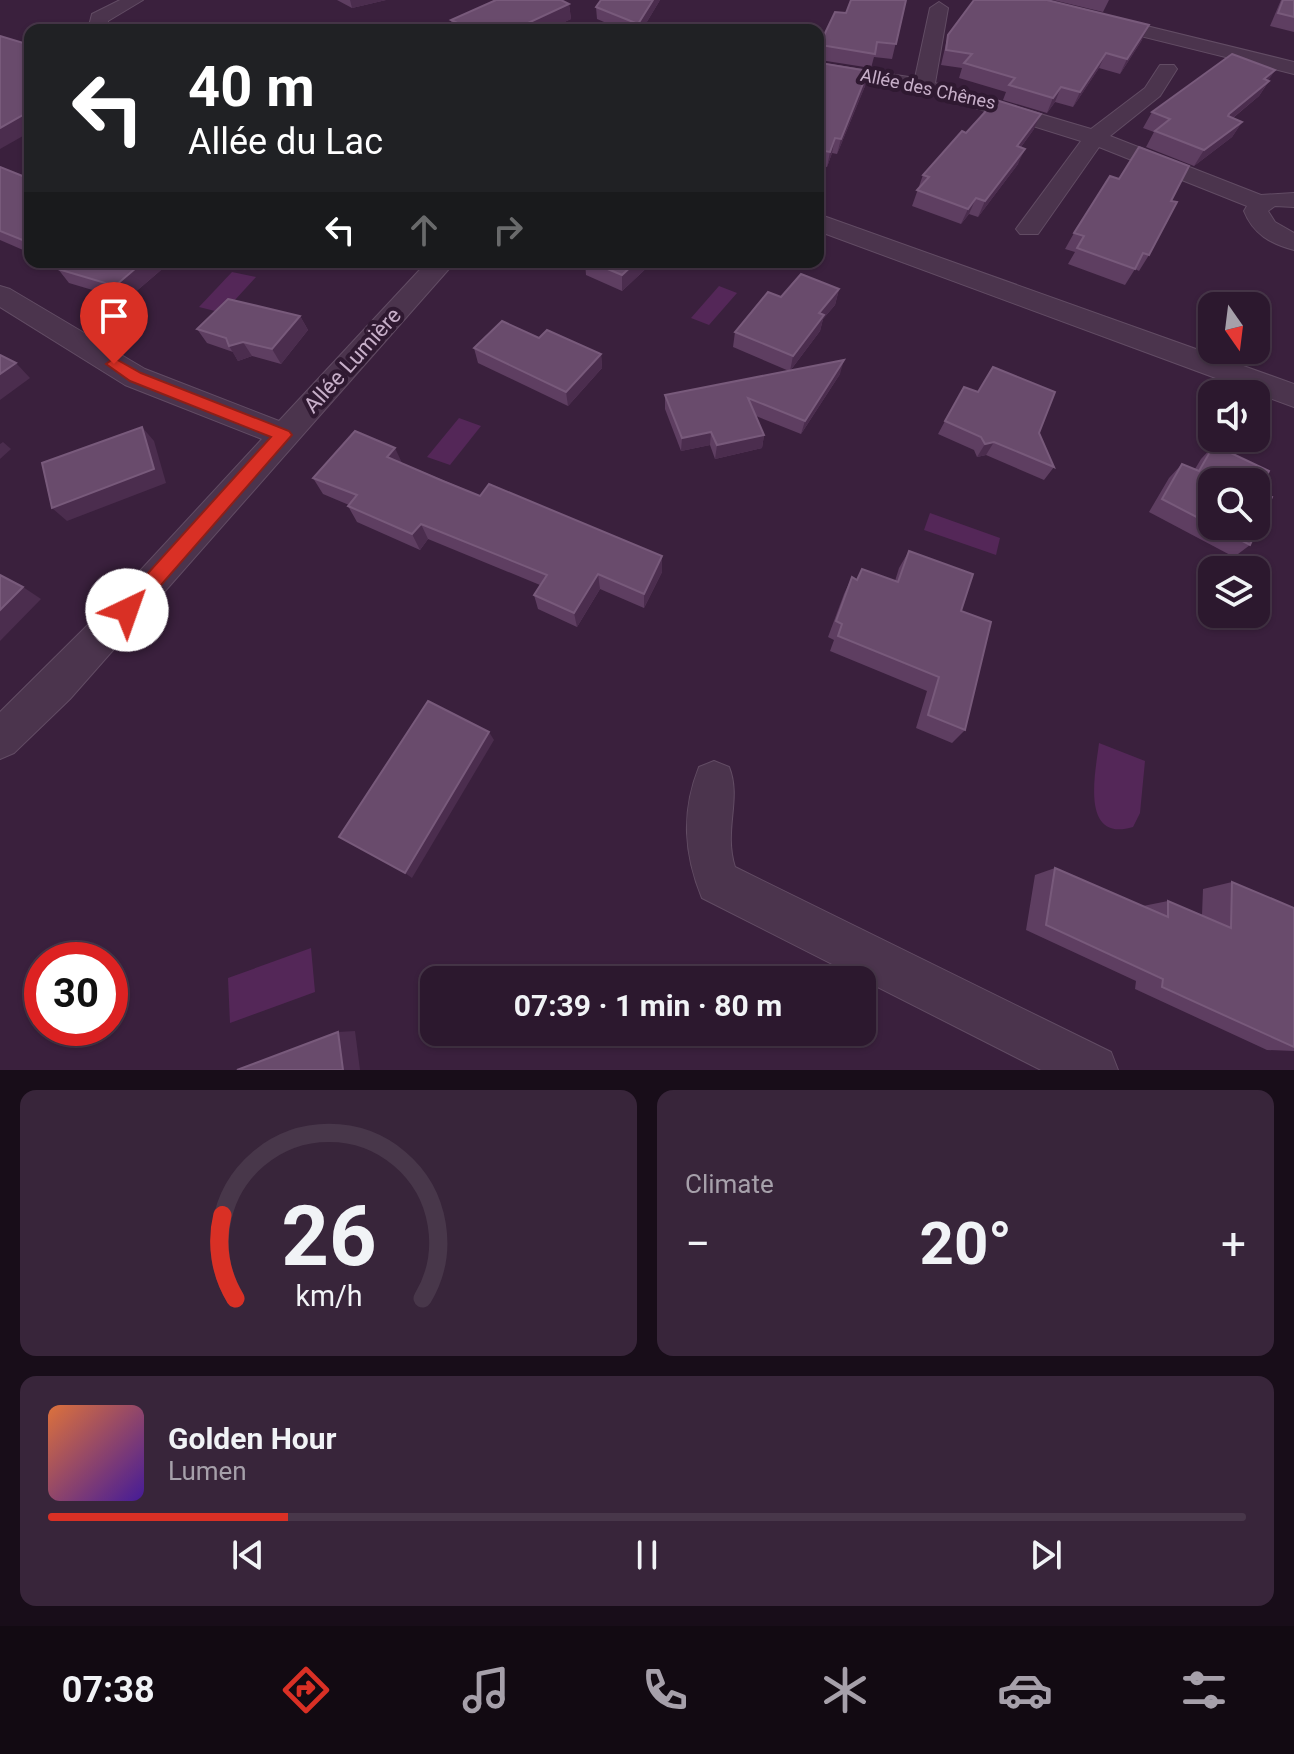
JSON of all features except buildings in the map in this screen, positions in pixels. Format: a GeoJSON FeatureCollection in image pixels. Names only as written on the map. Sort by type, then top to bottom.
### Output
{"type":"FeatureCollection","features":[{"type":"Feature","properties":{"kind":"street"},"geometry":{"type":"LineString","coordinates":[[98,24],[99,18],[134,0]]}},
{"type":"Feature","properties":{"kind":"street"},"geometry":{"type":"LineString","coordinates":[[1017,0],[1294,68]]}},
{"type":"Feature","properties":{"kind":"street"},"geometry":{"type":"LineString","coordinates":[[924,86],[939,8]]}},
{"type":"Feature","properties":{"kind":"street"},"geometry":{"type":"LineString","coordinates":[[1029,229],[1094,138],[1153,92],[1167,69]]}},
{"type":"Feature","properties":{"kind":"street","name":"Allée des Chênes"},"geometry":{"type":"LineString","coordinates":[[824,70],[924,86],[1017,110],[1260,203],[1294,200]]}},
{"type":"Feature","properties":{"kind":"street"},"geometry":{"type":"LineString","coordinates":[[1260,203],[1256,211],[1259,221],[1271,232],[1294,242]]}},
{"type":"Feature","properties":{"kind":"street"},"geometry":{"type":"LineString","coordinates":[[824,224],[1294,396]]}},
{"type":"Feature","properties":{"kind":"street","name":"Allée Lumière"},"geometry":{"type":"LineString","coordinates":[[0,739],[117,621],[436,268]]}},
{"type":"Feature","properties":{"kind":"street"},"geometry":{"type":"LineString","coordinates":[[0,295],[135,377],[283,435]]}},
{"type":"Feature","properties":{"kind":"street"},"geometry":{"type":"LineString","coordinates":[[714,782],[707,846],[718,882],[1093,1070]]}},
{"type":"Feature","properties":{"kind":"shaded area"},"geometry":{"type":"Polygon","coordinates":[[[232,272],[256,277],[223,313],[199,307],[232,272]]]}},
{"type":"Feature","properties":{"kind":"shaded area"},"geometry":{"type":"Polygon","coordinates":[[[719,286],[737,293],[709,325],[691,318],[719,286]]]}},
{"type":"Feature","properties":{"kind":"shaded area"},"geometry":{"type":"Polygon","coordinates":[[[459,418],[481,426],[450,465],[427,457],[459,418]]]}},
{"type":"Feature","properties":{"kind":"shaded area"},"geometry":{"type":"Polygon","coordinates":[[[930,513],[1000,538],[996,555],[924,530],[930,513]]]}},
{"type":"Feature","properties":{"kind":"shaded area"},"geometry":{"type":"Polygon","coordinates":[[[1099,743],[1145,761],[1140,813],[1133,827],[1116,829],[1104,824],[1098,815],[1094,786],[1099,743]]]}},
{"type":"Feature","properties":{"kind":"shaded area"},"geometry":{"type":"Polygon","coordinates":[[[311,948],[315,992],[230,1023],[228,978],[311,948]]]}},
{"type":"Feature","properties":{"kind":"route"},"geometry":{"type":"LineString","coordinates":[[114,364],[135,377],[283,435],[127,610]]}}]}
